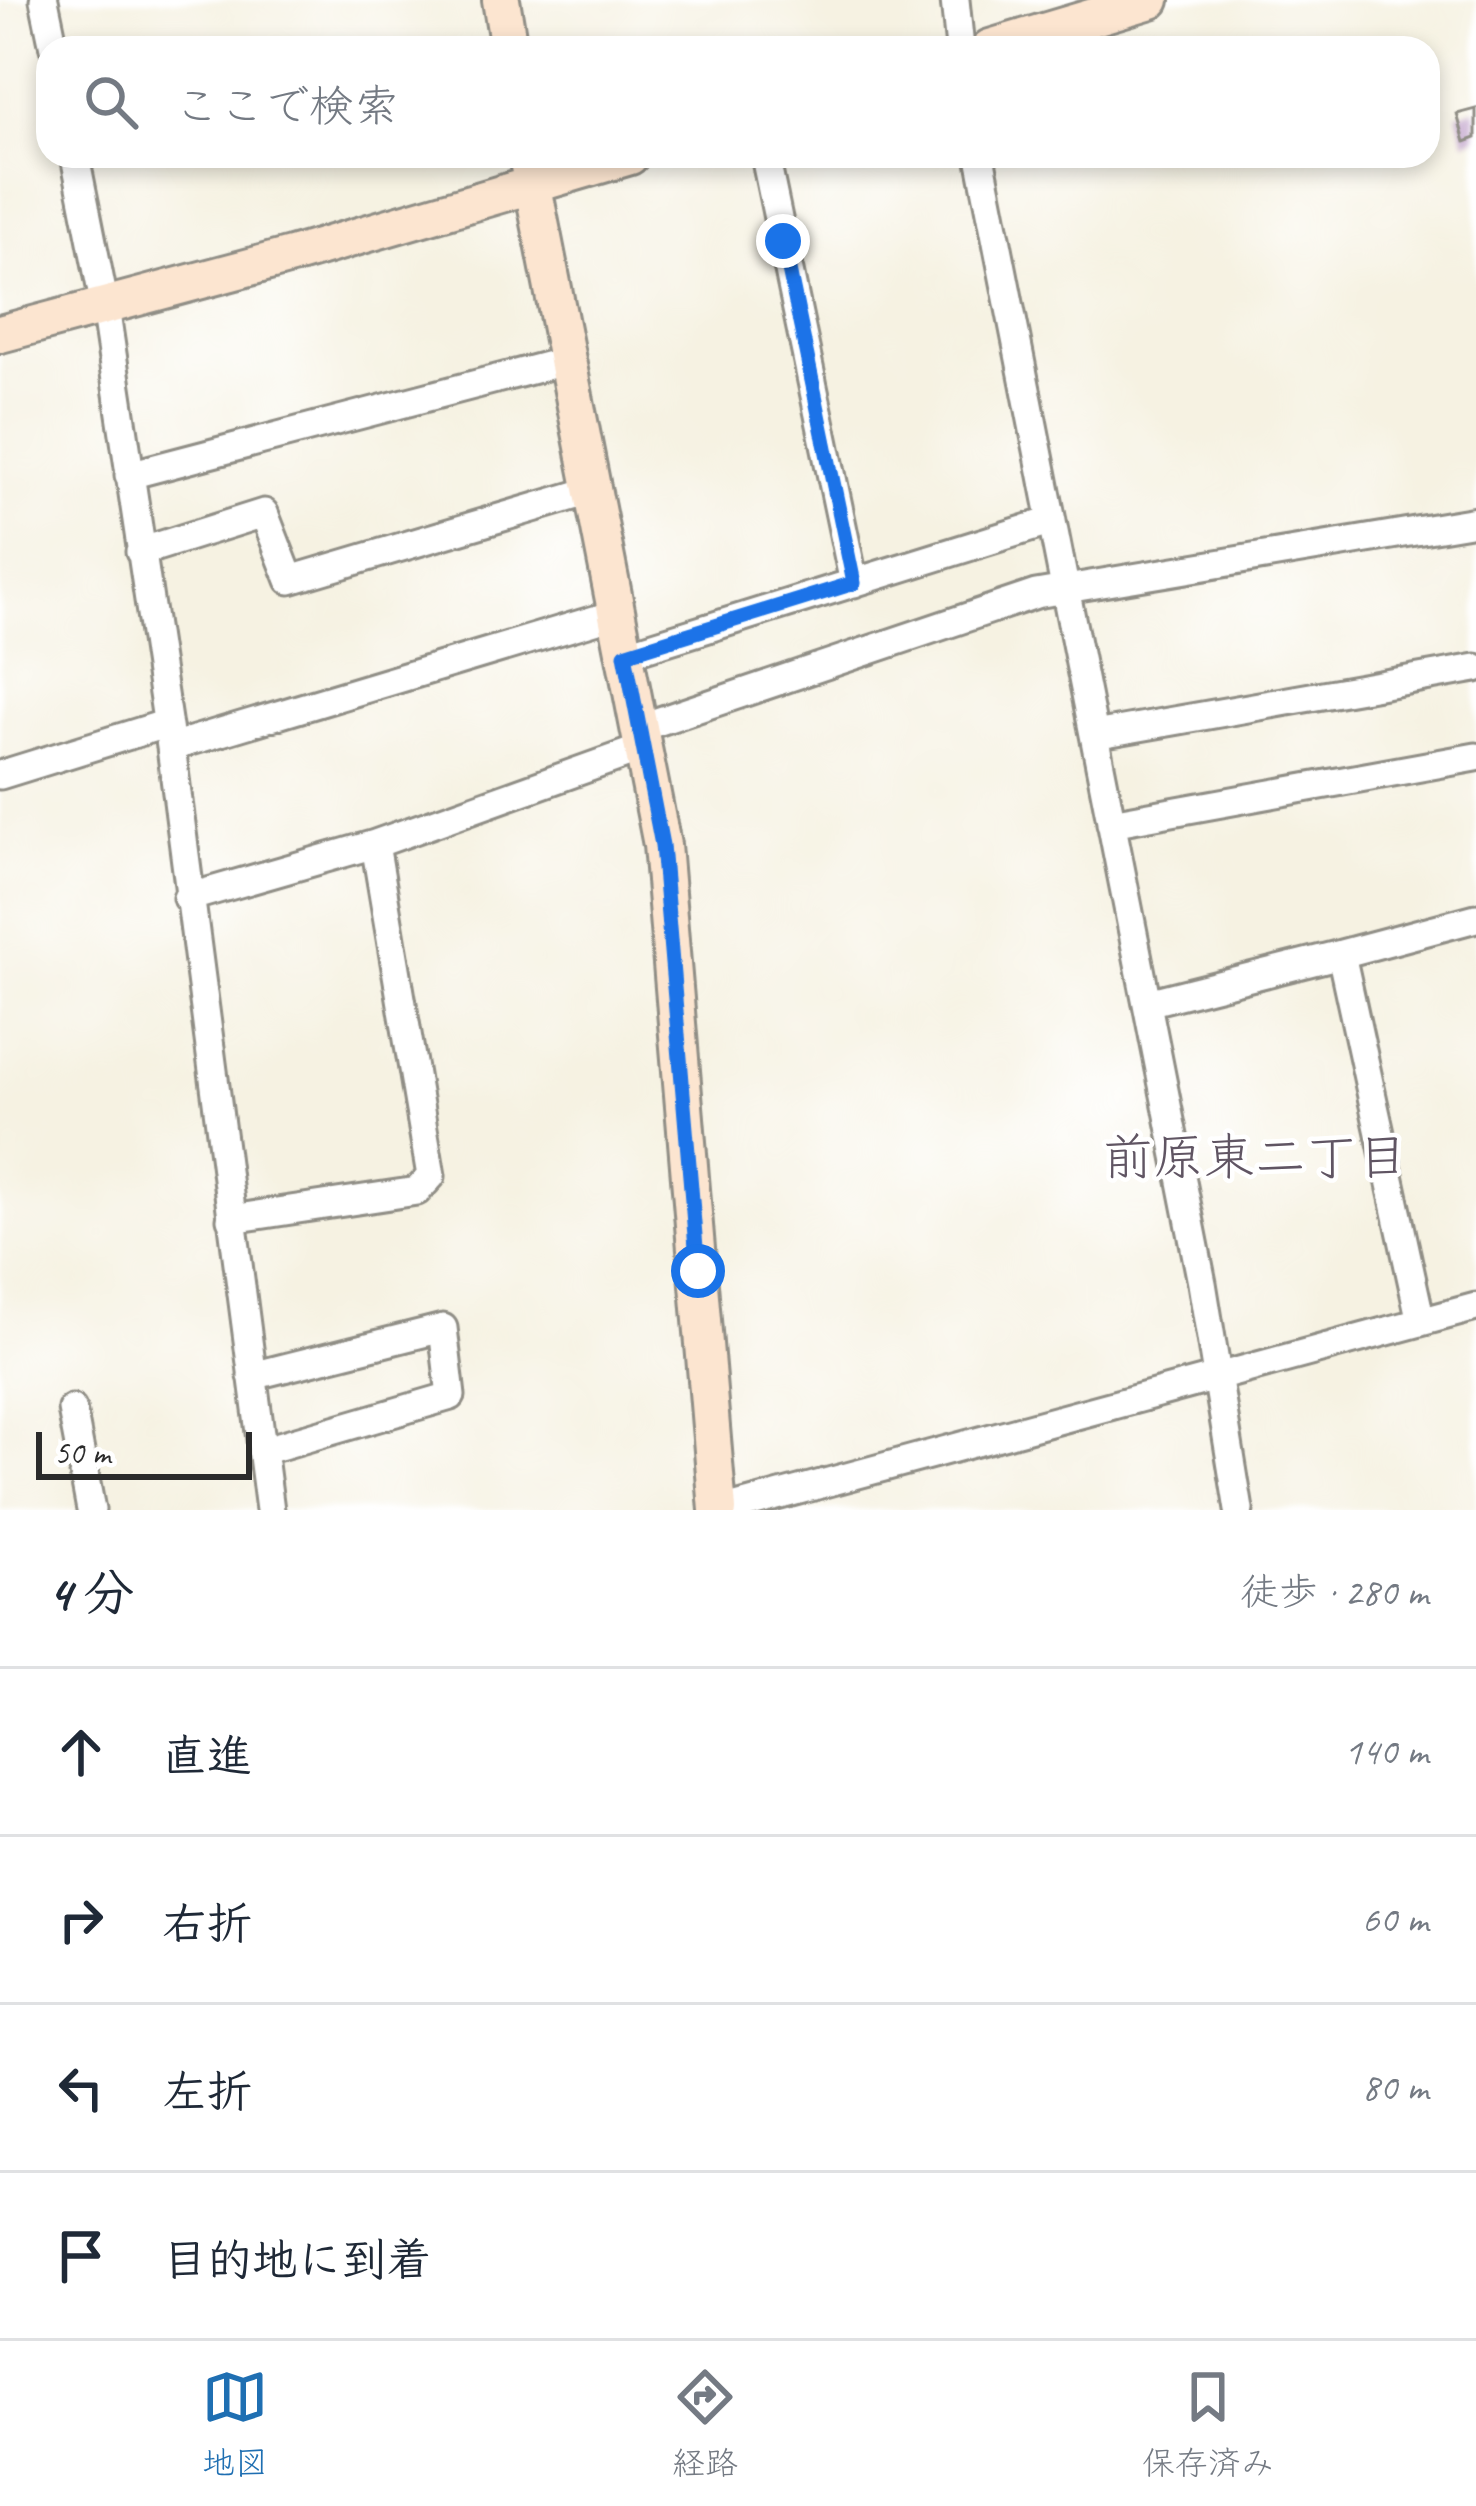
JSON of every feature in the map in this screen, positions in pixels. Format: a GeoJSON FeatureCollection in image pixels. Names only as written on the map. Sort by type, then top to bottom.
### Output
{"type":"FeatureCollection","features":[{"type":"Feature","properties":{"kind":"street"},"geometry":{"type":"LineString","coordinates":[[44,0],[52,36]]}},
{"type":"Feature","properties":{"kind":"street"},"geometry":{"type":"LineString","coordinates":[[501,0],[507,36]]}},
{"type":"Feature","properties":{"kind":"street"},"geometry":{"type":"LineString","coordinates":[[955,0],[959,36]]}},
{"type":"Feature","properties":{"kind":"street"},"geometry":{"type":"LineString","coordinates":[[1030,36],[1151,0]]}},
{"type":"Feature","properties":{"kind":"street"},"geometry":{"type":"LineString","coordinates":[[77,168],[105,307],[168,736],[270,1510]]}},
{"type":"Feature","properties":{"kind":"street"},"geometry":{"type":"LineString","coordinates":[[768,168],[854,583]]}},
{"type":"Feature","properties":{"kind":"street"},"geometry":{"type":"LineString","coordinates":[[982,168],[1147,1003],[1239,1510]]}},
{"type":"Feature","properties":{"kind":"street"},"geometry":{"type":"LineString","coordinates":[[0,334],[105,307],[530,170],[662,845],[722,1510],[1476,1307]]}},
{"type":"Feature","properties":{"kind":"street"},"geometry":{"type":"LineString","coordinates":[[129,475],[569,360]]}},
{"type":"Feature","properties":{"kind":"street"},"geometry":{"type":"LineString","coordinates":[[140,552],[264,513],[290,580],[594,490]]}},
{"type":"Feature","properties":{"kind":"street"},"geometry":{"type":"LineString","coordinates":[[625,654],[1052,521]]}},
{"type":"Feature","properties":{"kind":"street"},"geometry":{"type":"LineString","coordinates":[[187,898],[376,844],[641,738],[1065,589],[1476,521]]}},
{"type":"Feature","properties":{"kind":"street"},"geometry":{"type":"LineString","coordinates":[[0,775],[168,736],[617,613]]}},
{"type":"Feature","properties":{"kind":"street"},"geometry":{"type":"LineString","coordinates":[[1094,735],[1476,668]]}},
{"type":"Feature","properties":{"kind":"street"},"geometry":{"type":"LineString","coordinates":[[1112,824],[1476,757]]}},
{"type":"Feature","properties":{"kind":"street"},"geometry":{"type":"LineString","coordinates":[[231,1219],[417,1191],[431,1176],[376,844]]}},
{"type":"Feature","properties":{"kind":"street"},"geometry":{"type":"LineString","coordinates":[[1147,1003],[1476,918]]}},
{"type":"Feature","properties":{"kind":"street"},"geometry":{"type":"LineString","coordinates":[[1341,955],[1420,1322]]}},
{"type":"Feature","properties":{"kind":"street"},"geometry":{"type":"LineString","coordinates":[[252,1376],[443,1328],[451,1396],[262,1450]]}},
{"type":"Feature","properties":{"kind":"street"},"geometry":{"type":"LineString","coordinates":[[71,1409],[91,1510]]}},
{"type":"Feature","properties":{"kind":"building"},"geometry":{"type":"Polygon","coordinates":[[[1476,109],[1476,138],[1465,142],[1457,114],[1476,109]]]}},
{"type":"Feature","properties":{"kind":"district","name":"前原東二丁目"},"geometry":{"type":"Point","coordinates":[1255,1157]}},
{"type":"Feature","properties":{"kind":"route"},"geometry":{"type":"LineString","coordinates":[[698,1271],[662,845],[625,654],[854,583],[783,241]]}}]}
